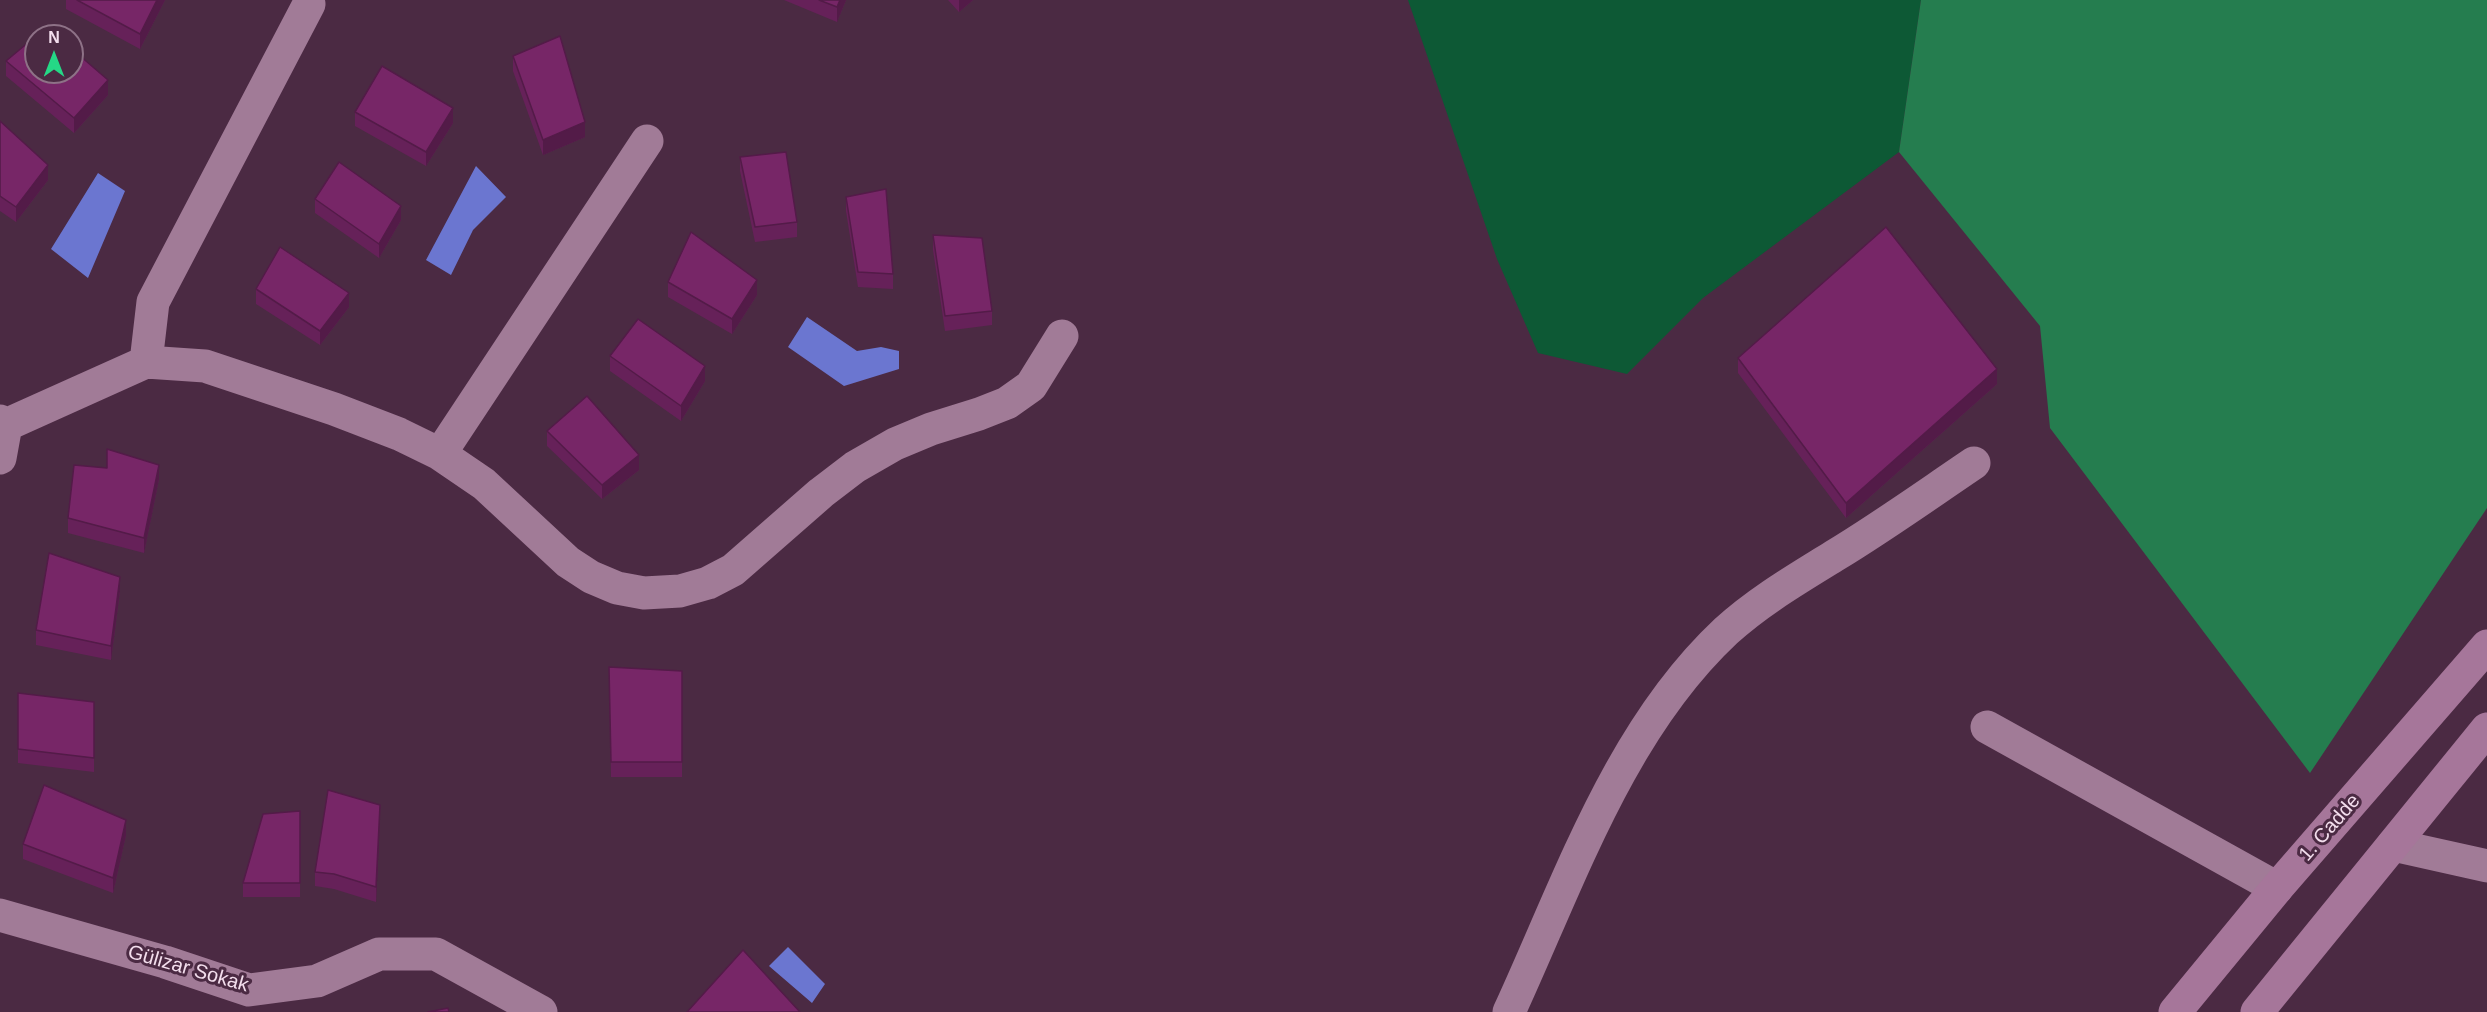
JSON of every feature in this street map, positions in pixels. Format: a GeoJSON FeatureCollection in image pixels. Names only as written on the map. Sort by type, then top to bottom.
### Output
{"type":"FeatureCollection","features":[{"type":"Feature","properties":{"kind":"main road","name":"1. Cadde"},"geometry":{"type":"LineString","coordinates":[[2175,1012],[2277,888],[2487,646]]}},
{"type":"Feature","properties":{"kind":"main road"},"geometry":{"type":"LineString","coordinates":[[2257,1012],[2481,741]]}},
{"type":"Feature","properties":{"kind":"street"},"geometry":{"type":"LineString","coordinates":[[146,362],[153,302],[309,4]]}},
{"type":"Feature","properties":{"kind":"street"},"geometry":{"type":"LineString","coordinates":[[440,454],[647,141]]}},
{"type":"Feature","properties":{"kind":"street"},"geometry":{"type":"LineString","coordinates":[[0,458],[3,423],[146,362],[205,366],[334,409],[399,434],[440,454],[484,484],[568,562],[591,577],[617,588],[645,593],[680,591],[708,583],[733,570],[821,493],[855,467],[894,444],[1007,403],[1031,386],[1062,336]]}},
{"type":"Feature","properties":{"kind":"street"},"geometry":{"type":"LineString","coordinates":[[1509,1012],[1573,866],[1611,790],[1645,730],[1689,670],[1726,631],[1778,590],[1836,555],[1974,463]]}},
{"type":"Feature","properties":{"kind":"street"},"geometry":{"type":"LineString","coordinates":[[1988,727],[2277,888]]}},
{"type":"Feature","properties":{"kind":"street"},"geometry":{"type":"LineString","coordinates":[[2393,845],[2487,866]]}},
{"type":"Feature","properties":{"kind":"street","name":"Gülizar Sokak"},"geometry":{"type":"LineString","coordinates":[[0,915],[165,962],[250,1001],[317,981],[379,954],[436,954],[541,1012]]}},
{"type":"Feature","properties":{"kind":"green space"},"geometry":{"type":"Polygon","coordinates":[[[1408,0],[1921,0],[1899,152],[1703,298],[1627,374],[1538,353],[1497,259],[1408,0]]]}},
{"type":"Feature","properties":{"kind":"green space"},"geometry":{"type":"Polygon","coordinates":[[[1921,0],[2487,0],[2487,508],[2310,773],[2050,428],[2040,326],[1899,152],[1921,0]]]}},
{"type":"Feature","properties":{"kind":"water"},"geometry":{"type":"Polygon","coordinates":[[[476,166],[506,197],[473,230],[451,275],[426,260],[476,166]]]}},
{"type":"Feature","properties":{"kind":"water"},"geometry":{"type":"Polygon","coordinates":[[[98,173],[125,191],[88,278],[51,249],[98,173]]]}},
{"type":"Feature","properties":{"kind":"water"},"geometry":{"type":"Polygon","coordinates":[[[807,317],[857,351],[881,347],[899,351],[899,369],[844,386],[788,347],[807,317]]]}},
{"type":"Feature","properties":{"kind":"water"},"geometry":{"type":"Polygon","coordinates":[[[788,947],[825,984],[812,1003],[769,966],[788,947]]]}},
{"type":"Feature","properties":{"kind":"building"},"geometry":{"type":"Polygon","coordinates":[[[77,0],[157,0],[140,34],[77,0]]]}},
{"type":"Feature","properties":{"kind":"building"},"geometry":{"type":"Polygon","coordinates":[[[819,0],[840,0],[837,7],[819,0]]]}},
{"type":"Feature","properties":{"kind":"building"},"geometry":{"type":"Polygon","coordinates":[[[560,36],[585,122],[543,140],[513,56],[560,36]]]}},
{"type":"Feature","properties":{"kind":"building"},"geometry":{"type":"Polygon","coordinates":[[[24,46],[24,76],[6,61],[24,46]]]}},
{"type":"Feature","properties":{"kind":"building"},"geometry":{"type":"Polygon","coordinates":[[[84,59],[108,80],[74,118],[33,84],[84,84],[84,59]]]}},
{"type":"Feature","properties":{"kind":"building"},"geometry":{"type":"Polygon","coordinates":[[[382,66],[453,108],[426,152],[355,112],[382,66]]]}},
{"type":"Feature","properties":{"kind":"building"},"geometry":{"type":"Polygon","coordinates":[[[0,121],[48,165],[16,207],[0,196],[0,121]]]}},
{"type":"Feature","properties":{"kind":"building"},"geometry":{"type":"Polygon","coordinates":[[[786,152],[797,222],[755,227],[740,157],[786,152]]]}},
{"type":"Feature","properties":{"kind":"building"},"geometry":{"type":"Polygon","coordinates":[[[339,162],[401,206],[379,244],[315,199],[339,162]]]}},
{"type":"Feature","properties":{"kind":"building"},"geometry":{"type":"Polygon","coordinates":[[[886,189],[893,274],[858,272],[846,197],[886,189]]]}},
{"type":"Feature","properties":{"kind":"building"},"geometry":{"type":"Polygon","coordinates":[[[1886,227],[1997,369],[1846,503],[1738,358],[1886,227]]]}},
{"type":"Feature","properties":{"kind":"building"},"geometry":{"type":"Polygon","coordinates":[[[691,232],[757,280],[732,319],[668,282],[691,232]]]}},
{"type":"Feature","properties":{"kind":"building"},"geometry":{"type":"Polygon","coordinates":[[[933,235],[982,238],[992,311],[945,316],[933,235]]]}},
{"type":"Feature","properties":{"kind":"building"},"geometry":{"type":"Polygon","coordinates":[[[280,247],[349,293],[320,331],[256,289],[280,247]]]}},
{"type":"Feature","properties":{"kind":"building"},"geometry":{"type":"Polygon","coordinates":[[[638,319],[705,366],[681,406],[610,356],[638,319]]]}},
{"type":"Feature","properties":{"kind":"building"},"geometry":{"type":"Polygon","coordinates":[[[587,396],[639,455],[602,485],[547,431],[587,396]]]}},
{"type":"Feature","properties":{"kind":"building"},"geometry":{"type":"Polygon","coordinates":[[[107,449],[159,465],[144,538],[68,518],[74,465],[107,468],[107,449]]]}},
{"type":"Feature","properties":{"kind":"building"},"geometry":{"type":"Polygon","coordinates":[[[49,553],[120,577],[111,646],[36,630],[49,553]]]}},
{"type":"Feature","properties":{"kind":"building"},"geometry":{"type":"Polygon","coordinates":[[[609,667],[682,671],[682,762],[611,762],[609,667]]]}},
{"type":"Feature","properties":{"kind":"building"},"geometry":{"type":"Polygon","coordinates":[[[18,693],[94,702],[94,758],[18,749],[18,693]]]}},
{"type":"Feature","properties":{"kind":"building"},"geometry":{"type":"Polygon","coordinates":[[[44,785],[126,820],[113,878],[23,844],[44,785]]]}},
{"type":"Feature","properties":{"kind":"building"},"geometry":{"type":"Polygon","coordinates":[[[328,790],[380,805],[376,887],[334,874],[315,872],[328,790]]]}},
{"type":"Feature","properties":{"kind":"building"},"geometry":{"type":"Polygon","coordinates":[[[300,811],[300,883],[243,883],[263,814],[300,811]]]}},
{"type":"Feature","properties":{"kind":"building"},"geometry":{"type":"Polygon","coordinates":[[[743,950],[800,1012],[687,1012],[743,950]]]}},
{"type":"Feature","properties":{"kind":"building"},"geometry":{"type":"Polygon","coordinates":[[[448,1008],[449,1012],[428,1012],[448,1008]]]}}]}
